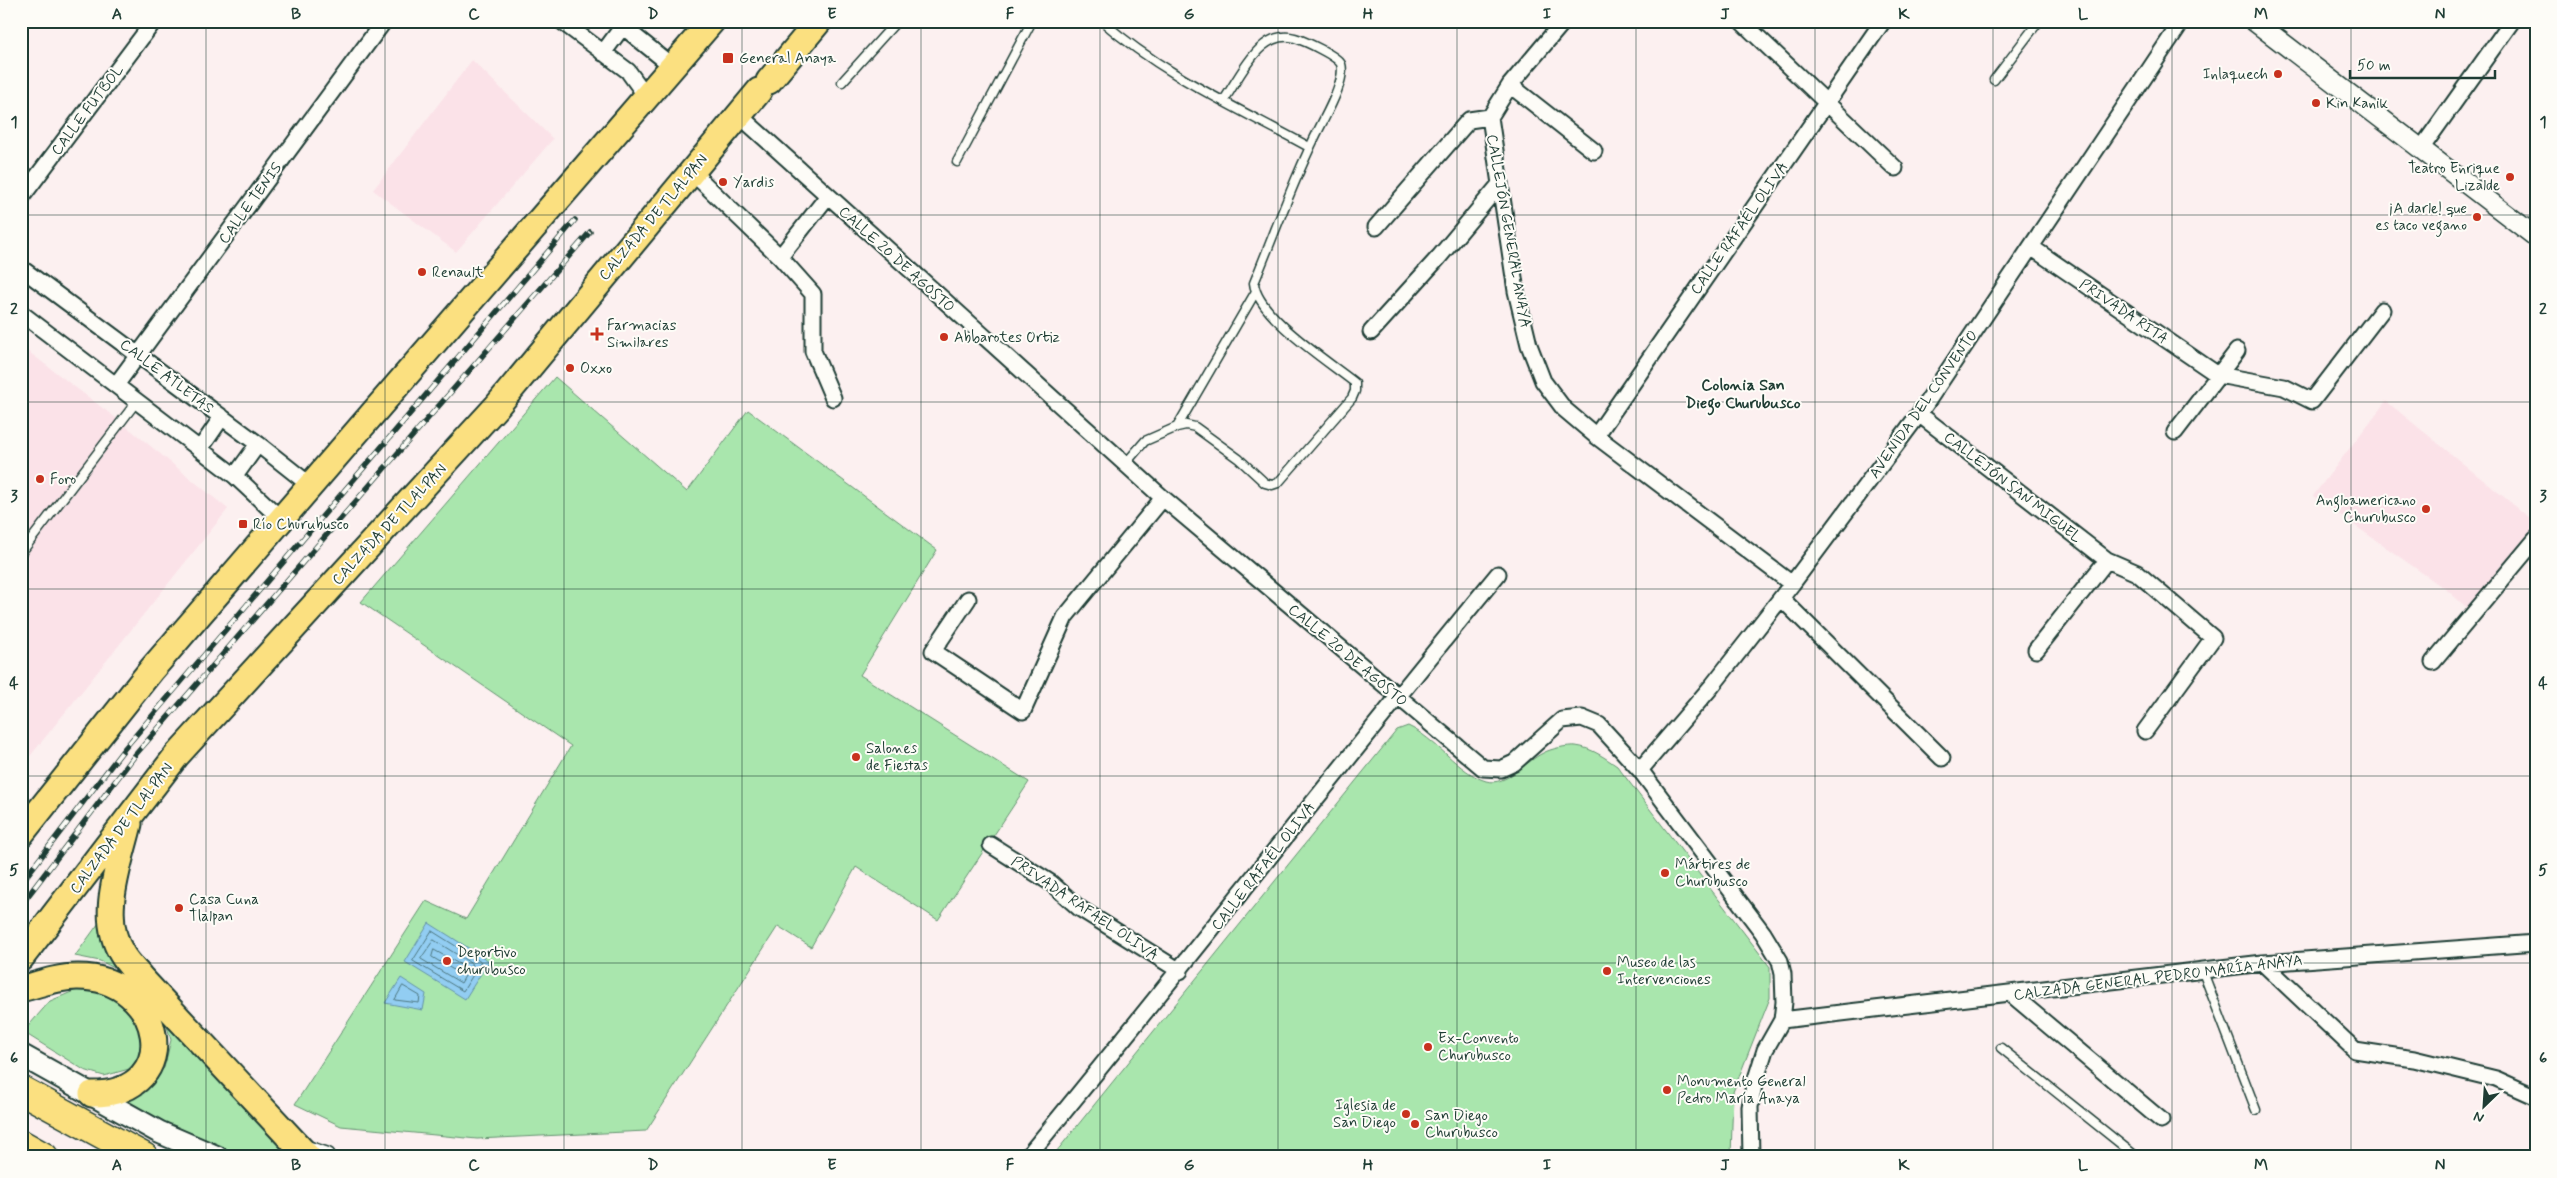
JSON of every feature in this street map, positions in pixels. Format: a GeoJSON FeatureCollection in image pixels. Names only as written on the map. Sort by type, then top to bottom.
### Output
{"type":"FeatureCollection","features":[{"type":"Feature","properties":{"kind":"highway"},"geometry":{"type":"LineString","coordinates":[[21,834],[152,669],[712,21]]}},
{"type":"Feature","properties":{"kind":"highway","name":"CALZADA DE TLALPAN"},"geometry":{"type":"LineString","coordinates":[[21,958],[177,755],[497,406],[691,171],[819,21]]}},
{"type":"Feature","properties":{"kind":"highway"},"geometry":{"type":"LineString","coordinates":[[21,818],[50,796]]}},
{"type":"Feature","properties":{"kind":"highway"},"geometry":{"type":"LineString","coordinates":[[132,814],[112,901],[113,926],[121,953],[146,984],[303,1152]]}},
{"type":"Feature","properties":{"kind":"highway"},"geometry":{"type":"LineString","coordinates":[[21,989],[56,980],[88,978],[117,986],[127,992],[144,1009],[154,1034],[153,1054],[144,1073],[126,1088],[104,1094],[92,1094]]}},
{"type":"Feature","properties":{"kind":"highway"},"geometry":{"type":"LineString","coordinates":[[21,1090],[144,1157]]}},
{"type":"Feature","properties":{"kind":"highway"},"geometry":{"type":"LineString","coordinates":[[21,1144],[44,1157]]}},
{"type":"Feature","properties":{"kind":"main road"},"geometry":{"type":"LineString","coordinates":[[21,1055],[159,1132],[217,1157]]}},
{"type":"Feature","properties":{"kind":"street","name":"CALLE FUTBOL"},"geometry":{"type":"LineString","coordinates":[[21,198],[154,21]]}},
{"type":"Feature","properties":{"kind":"street","name":"CALLE TENIS"},"geometry":{"type":"LineString","coordinates":[[116,385],[384,21]]}},
{"type":"Feature","properties":{"kind":"street"},"geometry":{"type":"LineString","coordinates":[[561,21],[628,71],[646,96]]}},
{"type":"Feature","properties":{"kind":"street","name":"CALLEJÓN GENERAL ANAYA"},"geometry":{"type":"LineString","coordinates":[[1564,21],[1510,85],[1490,117],[1516,291],[1529,345],[1543,381],[1564,409],[1596,436],[1792,584]]}},
{"type":"Feature","properties":{"kind":"street"},"geometry":{"type":"LineString","coordinates":[[1741,21],[1895,168]]}},
{"type":"Feature","properties":{"kind":"street","name":"CALLE RAFAÉL OLIVA"},"geometry":{"type":"LineString","coordinates":[[1596,436],[1883,21]]}},
{"type":"Feature","properties":{"kind":"street","name":"AVENIDA DEL CONVENTO"},"geometry":{"type":"LineString","coordinates":[[1640,770],[1712,686],[1792,584],[1919,414],[2182,21]]}},
{"type":"Feature","properties":{"kind":"street"},"geometry":{"type":"LineString","coordinates":[[2254,21],[2536,237]]}},
{"type":"Feature","properties":{"kind":"street"},"geometry":{"type":"LineString","coordinates":[[2421,149],[2512,21]]}},
{"type":"Feature","properties":{"kind":"street"},"geometry":{"type":"LineString","coordinates":[[604,53],[620,24],[672,66]]}},
{"type":"Feature","properties":{"kind":"street"},"geometry":{"type":"LineString","coordinates":[[1510,85],[1594,152]]}},
{"type":"Feature","properties":{"kind":"street","name":"CALLE 20 DE AGOSTO"},"geometry":{"type":"LineString","coordinates":[[739,115],[827,197],[1163,498],[1482,768],[1493,770],[1509,766],[1554,724],[1572,718],[1582,718],[1599,725],[1640,770],[1774,948],[1783,974],[1784,1002],[1782,1020],[1765,1050],[1754,1085],[1750,1107],[1751,1157]]}},
{"type":"Feature","properties":{"kind":"street"},"geometry":{"type":"LineString","coordinates":[[1376,227],[1469,120],[1490,117]]}},
{"type":"Feature","properties":{"kind":"street"},"geometry":{"type":"LineString","coordinates":[[691,171],[780,257],[813,294],[813,351],[833,398]]}},
{"type":"Feature","properties":{"kind":"street"},"geometry":{"type":"LineString","coordinates":[[1371,332],[1439,257],[1500,184]]}},
{"type":"Feature","properties":{"kind":"street"},"geometry":{"type":"LineString","coordinates":[[780,257],[827,197]]}},
{"type":"Feature","properties":{"kind":"street","name":"PRIVADA RITA"},"geometry":{"type":"LineString","coordinates":[[2030,247],[2218,375]]}},
{"type":"Feature","properties":{"kind":"street","name":"CALLE ATLETAS"},"geometry":{"type":"LineString","coordinates":[[21,268],[258,444],[311,486]]}},
{"type":"Feature","properties":{"kind":"street"},"geometry":{"type":"LineString","coordinates":[[2218,375],[2284,387],[2312,401],[2382,310]]}},
{"type":"Feature","properties":{"kind":"street"},"geometry":{"type":"LineString","coordinates":[[21,314],[200,448],[235,476],[282,520]]}},
{"type":"Feature","properties":{"kind":"street"},"geometry":{"type":"LineString","coordinates":[[2175,432],[2237,351]]}},
{"type":"Feature","properties":{"kind":"street","name":"CALLEJÓN SAN MIGUEL"},"geometry":{"type":"LineString","coordinates":[[1919,414],[2107,560],[2137,573],[2213,638],[2145,731]]}},
{"type":"Feature","properties":{"kind":"street"},"geometry":{"type":"LineString","coordinates":[[200,448],[222,417]]}},
{"type":"Feature","properties":{"kind":"street"},"geometry":{"type":"LineString","coordinates":[[235,476],[258,444]]}},
{"type":"Feature","properties":{"kind":"street"},"geometry":{"type":"LineString","coordinates":[[968,600],[933,651],[1023,711],[1065,617],[1163,498]]}},
{"type":"Feature","properties":{"kind":"street"},"geometry":{"type":"LineString","coordinates":[[2433,662],[2536,539]]}},
{"type":"Feature","properties":{"kind":"street"},"geometry":{"type":"LineString","coordinates":[[2036,650],[2107,560]]}},
{"type":"Feature","properties":{"kind":"street","name":"CALLE RAFAÉL OLIVA"},"geometry":{"type":"LineString","coordinates":[[1027,1157],[1180,971],[1397,697],[1498,574]]}},
{"type":"Feature","properties":{"kind":"street"},"geometry":{"type":"LineString","coordinates":[[1781,598],[1942,758]]}},
{"type":"Feature","properties":{"kind":"street","name":"PRIVADA RAFAEL OLIVA"},"geometry":{"type":"LineString","coordinates":[[991,845],[1051,883],[1079,908],[1180,971]]}},
{"type":"Feature","properties":{"kind":"street","name":"CALZADA GENERAL PEDRO MARÍA ANAYA"},"geometry":{"type":"LineString","coordinates":[[1782,1020],[2203,972],[2263,963],[2536,943]]}},
{"type":"Feature","properties":{"kind":"street"},"geometry":{"type":"LineString","coordinates":[[2263,963],[2356,1050],[2414,1059],[2496,1079],[2536,1097]]}},
{"type":"Feature","properties":{"kind":"street"},"geometry":{"type":"LineString","coordinates":[[2011,994],[2160,1120]]}},
{"type":"Feature","properties":{"kind":"street"},"geometry":{"type":"LineString","coordinates":[[303,1152],[326,1157]]}},
{"type":"Feature","properties":{"kind":"lane"},"geometry":{"type":"LineString","coordinates":[[842,82],[897,21]]}},
{"type":"Feature","properties":{"kind":"lane"},"geometry":{"type":"LineString","coordinates":[[957,162],[1032,21]]}},
{"type":"Feature","properties":{"kind":"lane"},"geometry":{"type":"LineString","coordinates":[[1102,21],[1120,37],[1171,73],[1309,147]]}},
{"type":"Feature","properties":{"kind":"lane"},"geometry":{"type":"LineString","coordinates":[[1994,80],[2039,21]]}},
{"type":"Feature","properties":{"kind":"lane"},"geometry":{"type":"LineString","coordinates":[[1125,464],[1145,441],[1186,425],[1195,427],[1239,459],[1258,479],[1272,485],[1278,483],[1352,398],[1355,391],[1355,382],[1322,360],[1273,316],[1255,293],[1254,283],[1309,147],[1341,79],[1342,66],[1337,59],[1295,38],[1279,36],[1262,45],[1224,100]]}},
{"type":"Feature","properties":{"kind":"lane"},"geometry":{"type":"LineString","coordinates":[[1177,427],[1255,293]]}},
{"type":"Feature","properties":{"kind":"lane"},"geometry":{"type":"LineString","coordinates":[[21,553],[137,401]]}},
{"type":"Feature","properties":{"kind":"lane"},"geometry":{"type":"LineString","coordinates":[[2203,972],[2256,1110]]}},
{"type":"Feature","properties":{"kind":"lane"},"geometry":{"type":"LineString","coordinates":[[2001,1048],[2137,1157]]}},
{"type":"Feature","properties":{"kind":"shaded area"},"geometry":{"type":"Polygon","coordinates":[[[472,60],[553,139],[456,252],[373,190],[472,60]]]}},
{"type":"Feature","properties":{"kind":"shaded area"},"geometry":{"type":"Polygon","coordinates":[[[21,346],[121,422],[228,509],[31,755],[21,764],[21,346]]]}},
{"type":"Feature","properties":{"kind":"shaded area","name":"Angloamericano Churubusco"},"geometry":{"type":"Polygon","coordinates":[[[2386,401],[2536,523],[2536,539],[2473,613],[2448,591],[2313,496],[2386,401]]]}},
{"type":"Feature","properties":{"kind":"green space"},"geometry":{"type":"Polygon","coordinates":[[[555,377],[687,492],[748,410],[937,550],[860,675],[1029,782],[938,920],[856,867],[811,947],[778,926],[646,1131],[477,1139],[341,1126],[295,1104],[426,901],[466,919],[571,746],[361,602],[555,377]]]}},
{"type":"Feature","properties":{"kind":"green space"},"geometry":{"type":"Polygon","coordinates":[[[1408,726],[1418,731],[1466,771],[1486,781],[1493,782],[1508,777],[1543,753],[1564,747],[1582,747],[1608,760],[1617,766],[1770,967],[1770,998],[1733,1092],[1731,1157],[1052,1157],[1397,730],[1408,726]]]}},
{"type":"Feature","properties":{"kind":"green space"},"geometry":{"type":"Polygon","coordinates":[[[101,920],[129,975],[100,961],[75,956],[101,920]]]}},
{"type":"Feature","properties":{"kind":"green space"},"geometry":{"type":"Polygon","coordinates":[[[73,983],[98,988],[133,1011],[144,1044],[139,1057],[129,1069],[104,1076],[84,1070],[23,1032],[50,1001],[74,991],[73,983]]]}},
{"type":"Feature","properties":{"kind":"green space"},"geometry":{"type":"Polygon","coordinates":[[[162,1009],[297,1157],[255,1157],[220,1149],[187,1135],[124,1100],[146,1088],[164,1068],[171,1040],[162,1009]]]}},
{"type":"Feature","properties":{"kind":"water","name":"Deportivo churubusco"},"geometry":{"type":"Polygon","coordinates":[[[429,923],[489,961],[465,999],[405,962],[429,923]]]}},
{"type":"Feature","properties":{"kind":"water"},"geometry":{"type":"Polygon","coordinates":[[[401,978],[426,994],[423,1010],[385,1003],[401,978]]]}},
{"type":"Feature","properties":{"kind":"railway"},"geometry":{"type":"LineString","coordinates":[[21,883],[124,749],[575,220]]}},
{"type":"Feature","properties":{"kind":"railway"},"geometry":{"type":"LineString","coordinates":[[21,905],[136,754],[590,232]]}},
{"type":"Feature","properties":{"kind":"place","name":"General Anaya"},"geometry":{"type":"Point","coordinates":[728,58]}},
{"type":"Feature","properties":{"kind":"place","name":"Inlaquech"},"geometry":{"type":"Point","coordinates":[2278,74]}},
{"type":"Feature","properties":{"kind":"place","name":"Kin Kanik"},"geometry":{"type":"Point","coordinates":[2316,103]}},
{"type":"Feature","properties":{"kind":"place","name":"Teatro Enrique Lizalde"},"geometry":{"type":"Point","coordinates":[2510,177]}},
{"type":"Feature","properties":{"kind":"place","name":"Yardis"},"geometry":{"type":"Point","coordinates":[723,182]}},
{"type":"Feature","properties":{"kind":"place","name":"¡A darle! que es taco vegano"},"geometry":{"type":"Point","coordinates":[2477,217]}},
{"type":"Feature","properties":{"kind":"place","name":"Renault"},"geometry":{"type":"Point","coordinates":[422,272]}},
{"type":"Feature","properties":{"kind":"place","name":"Farmacias Similares"},"geometry":{"type":"Point","coordinates":[597,334]}},
{"type":"Feature","properties":{"kind":"place","name":"Abbarotes Ortiz"},"geometry":{"type":"Point","coordinates":[944,337]}},
{"type":"Feature","properties":{"kind":"place","name":"Oxxo"},"geometry":{"type":"Point","coordinates":[570,368]}},
{"type":"Feature","properties":{"kind":"place","name":"Foro"},"geometry":{"type":"Point","coordinates":[40,479]}},
{"type":"Feature","properties":{"kind":"place","name":"Angloamericano Churubusco"},"geometry":{"type":"Point","coordinates":[2426,509]}},
{"type":"Feature","properties":{"kind":"place","name":"Río Churubusco"},"geometry":{"type":"Point","coordinates":[243,524]}},
{"type":"Feature","properties":{"kind":"place","name":"Salones de Fiestas"},"geometry":{"type":"Point","coordinates":[856,757]}},
{"type":"Feature","properties":{"kind":"place","name":"Mártires de Churubusco"},"geometry":{"type":"Point","coordinates":[1665,873]}},
{"type":"Feature","properties":{"kind":"place","name":"Casa Cuna Tlalpan"},"geometry":{"type":"Point","coordinates":[179,908]}},
{"type":"Feature","properties":{"kind":"place","name":"Deportivo churubusco"},"geometry":{"type":"Point","coordinates":[447,961]}},
{"type":"Feature","properties":{"kind":"place","name":"Museo de las Intervenciones"},"geometry":{"type":"Point","coordinates":[1607,971]}},
{"type":"Feature","properties":{"kind":"place","name":"Ex-Convento Churubusco"},"geometry":{"type":"Point","coordinates":[1428,1047]}},
{"type":"Feature","properties":{"kind":"place","name":"Monumento General Pedro María Anaya"},"geometry":{"type":"Point","coordinates":[1667,1090]}},
{"type":"Feature","properties":{"kind":"place","name":"Iglesia de San Diego"},"geometry":{"type":"Point","coordinates":[1406,1114]}},
{"type":"Feature","properties":{"kind":"place","name":"San Diego Churubusco"},"geometry":{"type":"Point","coordinates":[1415,1124]}},
{"type":"Feature","properties":{"kind":"district","name":"Colonia San Diego Churubusco"},"geometry":{"type":"Point","coordinates":[1743,393]}}]}
